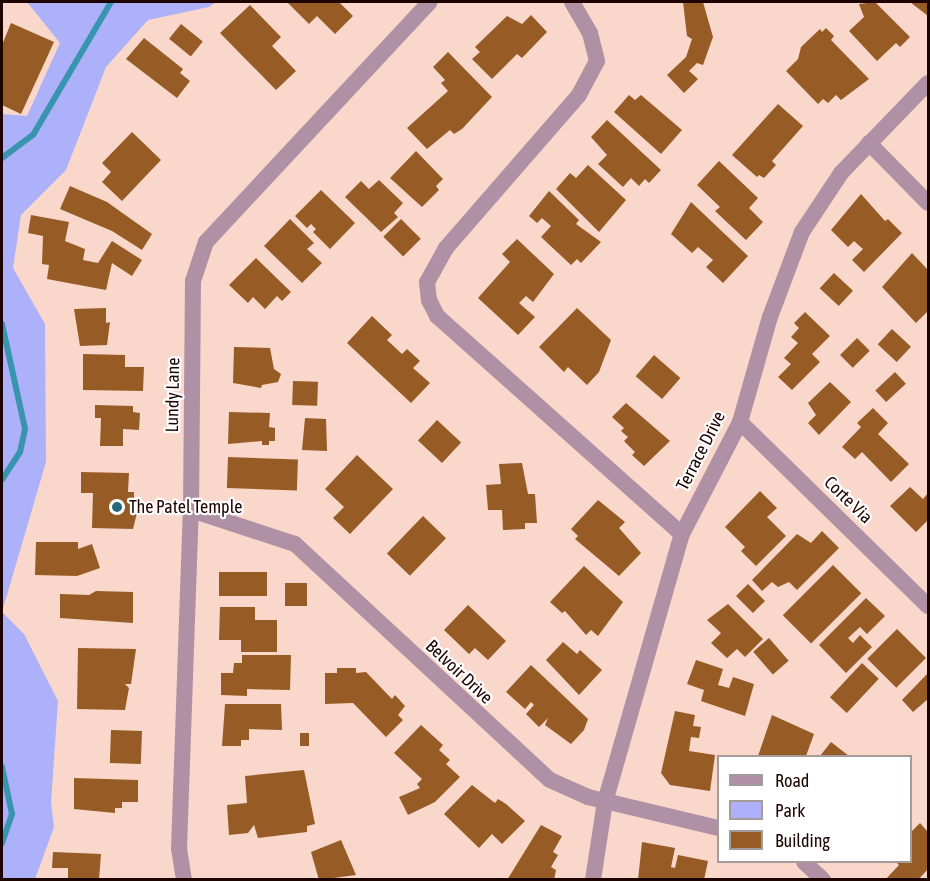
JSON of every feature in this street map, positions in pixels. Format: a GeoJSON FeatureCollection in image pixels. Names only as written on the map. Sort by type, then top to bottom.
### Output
{"type":"FeatureCollection","features":[{"type":"Feature","properties":{"kind":"street","name":"Lundy Lane"},"geometry":{"type":"LineString","coordinates":[[184,879],[179,849],[191,510],[193,281],[206,242],[430,2]]}},
{"type":"Feature","properties":{"kind":"street"},"geometry":{"type":"LineString","coordinates":[[572,2],[590,33],[597,62],[579,95],[446,248],[427,282],[429,300],[437,316],[682,534]]}},
{"type":"Feature","properties":{"kind":"street","name":"Terrace Drive"},"geometry":{"type":"LineString","coordinates":[[592,879],[605,802],[682,534],[740,422],[770,317],[802,232],[834,182],[928,83]]}},
{"type":"Feature","properties":{"kind":"street"},"geometry":{"type":"LineString","coordinates":[[869,143],[928,203]]}},
{"type":"Feature","properties":{"kind":"street","name":"Corte Via"},"geometry":{"type":"LineString","coordinates":[[740,422],[928,606]]}},
{"type":"Feature","properties":{"kind":"street","name":"Belvoir Drive"},"geometry":{"type":"LineString","coordinates":[[191,510],[295,544],[550,780],[605,802],[717,828]]}},
{"type":"Feature","properties":{"kind":"street"},"geometry":{"type":"LineString","coordinates":[[806,863],[823,879]]}},
{"type":"Feature","properties":{"kind":"green space"},"geometry":{"type":"Polygon","coordinates":[[[27,2],[216,2],[209,7],[148,20],[106,67],[66,170],[21,215],[13,268],[45,324],[46,462],[2,612],[2,114],[27,116],[60,43],[27,2]]]}},
{"type":"Feature","properties":{"kind":"green space"},"geometry":{"type":"Polygon","coordinates":[[[2,612],[24,634],[58,701],[51,803],[54,827],[35,879],[2,879],[2,612]]]}},
{"type":"Feature","properties":{"kind":"building"},"geometry":{"type":"Polygon","coordinates":[[[287,2],[339,2],[353,16],[335,34],[317,16],[309,24],[287,2]]]}},
{"type":"Feature","properties":{"kind":"building"},"geometry":{"type":"Polygon","coordinates":[[[683,2],[703,2],[713,37],[703,65],[697,63],[689,71],[698,79],[684,93],[667,75],[686,57],[692,39],[687,36],[683,2]]]}},
{"type":"Feature","properties":{"kind":"building"},"geometry":{"type":"Polygon","coordinates":[[[875,2],[910,37],[900,47],[896,43],[877,61],[849,31],[864,17],[859,4],[875,2]]]}},
{"type":"Feature","properties":{"kind":"building"},"geometry":{"type":"Polygon","coordinates":[[[910,2],[928,2],[928,16],[910,2]]]}},
{"type":"Feature","properties":{"kind":"building"},"geometry":{"type":"Polygon","coordinates":[[[250,5],[281,37],[272,46],[296,71],[276,90],[220,33],[250,5]]]}},
{"type":"Feature","properties":{"kind":"building"},"geometry":{"type":"Polygon","coordinates":[[[531,15],[547,32],[522,58],[517,54],[492,79],[472,59],[480,52],[475,47],[507,16],[522,24],[531,15]]]}},
{"type":"Feature","properties":{"kind":"building"},"geometry":{"type":"Polygon","coordinates":[[[11,23],[54,42],[21,114],[2,105],[2,45],[11,23]]]}},
{"type":"Feature","properties":{"kind":"building"},"geometry":{"type":"Polygon","coordinates":[[[181,24],[203,42],[191,56],[169,39],[181,24]]]}},
{"type":"Feature","properties":{"kind":"building"},"geometry":{"type":"Polygon","coordinates":[[[826,28],[834,36],[831,40],[869,79],[841,100],[836,95],[828,103],[823,99],[818,104],[786,71],[798,59],[801,47],[820,29],[822,32],[826,28]]]}},
{"type":"Feature","properties":{"kind":"building"},"geometry":{"type":"Polygon","coordinates":[[[144,38],[183,69],[180,73],[190,81],[177,98],[126,59],[144,38]]]}},
{"type":"Feature","properties":{"kind":"building"},"geometry":{"type":"Polygon","coordinates":[[[448,52],[492,97],[462,129],[454,134],[450,130],[427,149],[407,128],[448,91],[441,83],[445,80],[433,67],[448,52]]]}},
{"type":"Feature","properties":{"kind":"building"},"geometry":{"type":"Polygon","coordinates":[[[629,95],[635,100],[641,95],[682,130],[661,154],[614,112],[629,95]]]}},
{"type":"Feature","properties":{"kind":"building"},"geometry":{"type":"Polygon","coordinates":[[[778,104],[803,126],[772,161],[776,165],[764,178],[759,175],[757,177],[732,155],[778,104]]]}},
{"type":"Feature","properties":{"kind":"building"},"geometry":{"type":"Polygon","coordinates":[[[607,120],[661,170],[649,183],[645,179],[639,186],[631,178],[623,187],[598,164],[607,155],[591,137],[607,120]]]}},
{"type":"Feature","properties":{"kind":"building"},"geometry":{"type":"Polygon","coordinates":[[[132,132],[161,160],[122,201],[102,182],[111,172],[102,163],[132,132]]]}},
{"type":"Feature","properties":{"kind":"building"},"geometry":{"type":"Polygon","coordinates":[[[416,151],[443,179],[436,186],[439,190],[422,207],[390,178],[416,151]]]}},
{"type":"Feature","properties":{"kind":"building"},"geometry":{"type":"Polygon","coordinates":[[[719,161],[758,198],[749,208],[763,222],[746,240],[715,211],[720,207],[697,185],[719,161]]]}},
{"type":"Feature","properties":{"kind":"building"},"geometry":{"type":"Polygon","coordinates":[[[588,165],[626,200],[599,232],[556,189],[570,173],[576,178],[588,165]]]}},
{"type":"Feature","properties":{"kind":"building"},"geometry":{"type":"Polygon","coordinates":[[[379,180],[403,203],[394,213],[398,217],[381,232],[345,197],[361,181],[369,189],[379,180]]]}},
{"type":"Feature","properties":{"kind":"building"},"geometry":{"type":"Polygon","coordinates":[[[70,186],[107,202],[152,234],[142,250],[112,231],[60,209],[70,186]]]}},
{"type":"Feature","properties":{"kind":"building"},"geometry":{"type":"Polygon","coordinates":[[[321,190],[355,223],[330,249],[313,232],[316,229],[311,224],[307,228],[295,216],[321,190]]]}},
{"type":"Feature","properties":{"kind":"building"},"geometry":{"type":"Polygon","coordinates":[[[549,191],[579,220],[576,224],[601,242],[581,263],[577,259],[571,265],[541,237],[551,226],[542,218],[537,223],[529,216],[549,191]]]}},
{"type":"Feature","properties":{"kind":"building"},"geometry":{"type":"Polygon","coordinates":[[[861,194],[885,221],[888,219],[902,233],[864,272],[852,260],[863,249],[854,241],[848,247],[831,230],[861,194]]]}},
{"type":"Feature","properties":{"kind":"building"},"geometry":{"type":"Polygon","coordinates":[[[691,202],[748,256],[723,283],[706,267],[713,260],[698,247],[692,253],[671,234],[691,202]]]}},
{"type":"Feature","properties":{"kind":"building"},"geometry":{"type":"Polygon","coordinates":[[[31,215],[69,222],[65,241],[85,249],[83,260],[98,263],[112,241],[142,260],[132,276],[112,263],[106,290],[47,279],[49,265],[42,264],[43,236],[28,233],[31,215]]]}},
{"type":"Feature","properties":{"kind":"building"},"geometry":{"type":"Polygon","coordinates":[[[290,219],[314,243],[307,249],[322,263],[302,283],[264,246],[290,219]]]}},
{"type":"Feature","properties":{"kind":"building"},"geometry":{"type":"Polygon","coordinates":[[[401,219],[421,239],[403,256],[383,237],[401,219]]]}},
{"type":"Feature","properties":{"kind":"building"},"geometry":{"type":"Polygon","coordinates":[[[517,239],[554,274],[533,302],[526,296],[519,303],[535,317],[518,335],[478,298],[510,262],[502,254],[517,239]]]}},
{"type":"Feature","properties":{"kind":"building"},"geometry":{"type":"Polygon","coordinates":[[[912,253],[928,270],[928,311],[916,323],[882,287],[912,253]]]}},
{"type":"Feature","properties":{"kind":"building"},"geometry":{"type":"Polygon","coordinates":[[[256,258],[291,292],[282,301],[277,296],[265,309],[253,297],[248,303],[229,285],[256,258]]]}},
{"type":"Feature","properties":{"kind":"building"},"geometry":{"type":"Polygon","coordinates":[[[834,273],[853,291],[839,306],[820,288],[834,273]]]}},
{"type":"Feature","properties":{"kind":"building"},"geometry":{"type":"Polygon","coordinates":[[[106,308],[106,323],[110,322],[107,345],[80,346],[74,309],[106,308]]]}},
{"type":"Feature","properties":{"kind":"building"},"geometry":{"type":"Polygon","coordinates":[[[577,308],[611,340],[599,372],[587,385],[568,367],[564,372],[539,347],[577,308]]]}},
{"type":"Feature","properties":{"kind":"building"},"geometry":{"type":"Polygon","coordinates":[[[805,312],[830,336],[812,354],[820,362],[792,390],[778,377],[791,364],[784,358],[798,343],[791,337],[799,328],[794,323],[805,312]]]}},
{"type":"Feature","properties":{"kind":"building"},"geometry":{"type":"Polygon","coordinates":[[[372,316],[392,335],[387,340],[402,354],[407,349],[420,361],[413,368],[430,383],[411,403],[347,343],[372,316]]]}},
{"type":"Feature","properties":{"kind":"building"},"geometry":{"type":"Polygon","coordinates":[[[892,329],[911,347],[897,362],[878,344],[892,329]]]}},
{"type":"Feature","properties":{"kind":"building"},"geometry":{"type":"Polygon","coordinates":[[[857,338],[870,351],[853,368],[840,355],[857,338]]]}},
{"type":"Feature","properties":{"kind":"building"},"geometry":{"type":"Polygon","coordinates":[[[234,347],[270,348],[274,369],[281,374],[278,382],[262,385],[261,388],[233,383],[234,347]]]}},
{"type":"Feature","properties":{"kind":"building"},"geometry":{"type":"Polygon","coordinates":[[[83,354],[125,355],[125,367],[144,367],[143,391],[83,390],[83,354]]]}},
{"type":"Feature","properties":{"kind":"building"},"geometry":{"type":"Polygon","coordinates":[[[654,355],[680,378],[662,399],[636,376],[654,355]]]}},
{"type":"Feature","properties":{"kind":"building"},"geometry":{"type":"Polygon","coordinates":[[[895,372],[906,384],[886,402],[875,390],[895,372]]]}},
{"type":"Feature","properties":{"kind":"building"},"geometry":{"type":"Polygon","coordinates":[[[293,381],[318,382],[317,406],[292,405],[293,381]]]}},
{"type":"Feature","properties":{"kind":"building"},"geometry":{"type":"Polygon","coordinates":[[[830,382],[851,402],[819,435],[808,423],[816,415],[808,403],[830,382]]]}},
{"type":"Feature","properties":{"kind":"building"},"geometry":{"type":"Polygon","coordinates":[[[626,403],[670,441],[644,466],[632,455],[635,452],[624,441],[628,437],[621,431],[624,428],[612,417],[626,403]]]}},
{"type":"Feature","properties":{"kind":"building"},"geometry":{"type":"Polygon","coordinates":[[[95,405],[133,406],[133,412],[140,413],[139,430],[123,429],[123,446],[100,446],[101,418],[95,418],[95,405]]]}},
{"type":"Feature","properties":{"kind":"building"},"geometry":{"type":"Polygon","coordinates":[[[873,408],[888,423],[878,434],[909,464],[891,482],[862,452],[855,459],[842,447],[861,427],[857,423],[873,408]]]}},
{"type":"Feature","properties":{"kind":"building"},"geometry":{"type":"Polygon","coordinates":[[[229,412],[270,413],[269,427],[275,428],[275,441],[269,441],[269,445],[262,445],[262,441],[228,444],[229,412]]]}},
{"type":"Feature","properties":{"kind":"building"},"geometry":{"type":"Polygon","coordinates":[[[305,418],[326,419],[327,451],[302,450],[305,418]]]}},
{"type":"Feature","properties":{"kind":"building"},"geometry":{"type":"Polygon","coordinates":[[[437,420],[461,443],[442,463],[418,440],[437,420]]]}},
{"type":"Feature","properties":{"kind":"building"},"geometry":{"type":"Polygon","coordinates":[[[357,455],[393,489],[350,534],[333,518],[344,507],[325,489],[357,455]]]}},
{"type":"Feature","properties":{"kind":"building"},"geometry":{"type":"Polygon","coordinates":[[[228,457],[298,459],[297,490],[227,488],[228,457]]]}},
{"type":"Feature","properties":{"kind":"building"},"geometry":{"type":"Polygon","coordinates":[[[522,463],[528,494],[535,494],[537,523],[525,523],[525,529],[503,530],[502,510],[488,510],[486,485],[501,484],[499,464],[522,463]]]}},
{"type":"Feature","properties":{"kind":"building","name":"The Patel Temple"},"geometry":{"type":"Polygon","coordinates":[[[81,472],[129,473],[128,492],[134,492],[134,500],[141,500],[141,513],[137,513],[133,529],[92,528],[93,493],[81,493],[81,472]]]}},
{"type":"Feature","properties":{"kind":"building"},"geometry":{"type":"Polygon","coordinates":[[[910,487],[923,499],[928,493],[928,520],[916,532],[890,506],[910,487]]]}},
{"type":"Feature","properties":{"kind":"building"},"geometry":{"type":"Polygon","coordinates":[[[760,491],[777,508],[767,517],[786,536],[756,566],[741,551],[745,547],[725,527],[760,491]]]}},
{"type":"Feature","properties":{"kind":"building"},"geometry":{"type":"Polygon","coordinates":[[[598,500],[625,522],[619,528],[641,553],[619,576],[575,539],[578,536],[571,529],[598,500]]]}},
{"type":"Feature","properties":{"kind":"building"},"geometry":{"type":"Polygon","coordinates":[[[423,516],[446,538],[410,576],[387,553],[423,516]]]}},
{"type":"Feature","properties":{"kind":"building"},"geometry":{"type":"Polygon","coordinates":[[[822,531],[839,548],[797,590],[789,582],[778,587],[772,582],[762,591],[752,580],[797,534],[811,543],[822,531]]]}},
{"type":"Feature","properties":{"kind":"building"},"geometry":{"type":"Polygon","coordinates":[[[36,542],[78,542],[78,549],[92,544],[100,568],[77,576],[35,575],[36,542]]]}},
{"type":"Feature","properties":{"kind":"building"},"geometry":{"type":"Polygon","coordinates":[[[833,565],[861,593],[811,643],[783,615],[833,565]]]}},
{"type":"Feature","properties":{"kind":"building"},"geometry":{"type":"Polygon","coordinates":[[[584,566],[623,602],[598,636],[591,630],[586,635],[565,611],[562,613],[550,602],[584,566]]]}},
{"type":"Feature","properties":{"kind":"building"},"geometry":{"type":"Polygon","coordinates":[[[219,572],[267,572],[267,596],[219,596],[219,572]]]}},
{"type":"Feature","properties":{"kind":"building"},"geometry":{"type":"Polygon","coordinates":[[[285,583],[307,583],[307,606],[285,606],[285,583]]]}},
{"type":"Feature","properties":{"kind":"building"},"geometry":{"type":"Polygon","coordinates":[[[748,584],[765,601],[753,613],[736,596],[748,584]]]}},
{"type":"Feature","properties":{"kind":"building"},"geometry":{"type":"Polygon","coordinates":[[[96,591],[133,592],[133,623],[60,618],[60,594],[89,595],[96,591]]]}},
{"type":"Feature","properties":{"kind":"building"},"geometry":{"type":"Polygon","coordinates":[[[866,598],[885,616],[867,634],[860,627],[848,638],[853,643],[860,635],[872,647],[846,673],[819,645],[866,598]]]}},
{"type":"Feature","properties":{"kind":"building"},"geometry":{"type":"Polygon","coordinates":[[[728,604],[763,639],[745,657],[737,649],[727,658],[711,643],[721,633],[707,620],[728,604]]]}},
{"type":"Feature","properties":{"kind":"building"},"geometry":{"type":"Polygon","coordinates":[[[468,605],[506,641],[488,660],[475,648],[469,654],[444,630],[468,605]]]}},
{"type":"Feature","properties":{"kind":"building"},"geometry":{"type":"Polygon","coordinates":[[[220,607],[255,607],[255,620],[277,620],[277,652],[241,652],[241,640],[219,640],[220,607]]]}},
{"type":"Feature","properties":{"kind":"building"},"geometry":{"type":"Polygon","coordinates":[[[897,629],[926,658],[896,688],[867,659],[897,629]]]}},
{"type":"Feature","properties":{"kind":"building"},"geometry":{"type":"Polygon","coordinates":[[[769,638],[789,661],[773,674],[753,652],[769,638]]]}},
{"type":"Feature","properties":{"kind":"building"},"geometry":{"type":"Polygon","coordinates":[[[563,642],[577,654],[580,650],[602,670],[579,695],[546,660],[563,642]]]}},
{"type":"Feature","properties":{"kind":"building"},"geometry":{"type":"Polygon","coordinates":[[[78,648],[136,649],[131,684],[125,684],[129,688],[125,710],[77,709],[78,648]]]}},
{"type":"Feature","properties":{"kind":"building"},"geometry":{"type":"Polygon","coordinates":[[[242,655],[291,655],[290,690],[247,689],[247,696],[221,695],[221,673],[233,673],[234,663],[242,663],[242,655]]]}},
{"type":"Feature","properties":{"kind":"building"},"geometry":{"type":"Polygon","coordinates":[[[696,660],[723,669],[718,685],[729,688],[733,677],[754,684],[745,716],[701,701],[704,690],[687,684],[696,660]]]}},
{"type":"Feature","properties":{"kind":"building"},"geometry":{"type":"Polygon","coordinates":[[[862,663],[879,679],[847,713],[830,697],[862,663]]]}},
{"type":"Feature","properties":{"kind":"building"},"geometry":{"type":"Polygon","coordinates":[[[531,665],[588,719],[584,730],[571,744],[545,725],[548,718],[539,727],[526,714],[534,705],[531,702],[525,709],[506,692],[531,665]]]}},
{"type":"Feature","properties":{"kind":"building"},"geometry":{"type":"Polygon","coordinates":[[[337,668],[356,668],[356,673],[366,672],[392,699],[395,695],[405,706],[398,715],[403,720],[386,737],[353,703],[325,704],[325,673],[337,673],[337,668]]]}},
{"type":"Feature","properties":{"kind":"building"},"geometry":{"type":"Polygon","coordinates":[[[928,673],[928,699],[913,712],[902,700],[928,673]]]}},
{"type":"Feature","properties":{"kind":"building"},"geometry":{"type":"Polygon","coordinates":[[[225,704],[281,704],[282,730],[249,729],[249,740],[241,740],[241,746],[222,746],[225,704]]]}},
{"type":"Feature","properties":{"kind":"building"},"geometry":{"type":"Polygon","coordinates":[[[675,711],[695,715],[693,726],[701,727],[699,738],[691,737],[689,751],[715,755],[710,791],[670,785],[661,773],[675,711]]]}},
{"type":"Feature","properties":{"kind":"building"},"geometry":{"type":"Polygon","coordinates":[[[772,715],[814,734],[806,755],[758,755],[772,715]]]}},
{"type":"Feature","properties":{"kind":"building"},"geometry":{"type":"Polygon","coordinates":[[[421,725],[443,745],[439,750],[450,760],[446,764],[460,777],[435,802],[408,815],[399,797],[420,788],[417,784],[422,779],[394,753],[421,725]]]}},
{"type":"Feature","properties":{"kind":"building"},"geometry":{"type":"Polygon","coordinates":[[[111,730],[142,731],[141,764],[110,763],[111,730]]]}},
{"type":"Feature","properties":{"kind":"building"},"geometry":{"type":"Polygon","coordinates":[[[300,733],[309,733],[309,746],[300,746],[300,733]]]}},
{"type":"Feature","properties":{"kind":"building"},"geometry":{"type":"Polygon","coordinates":[[[831,742],[848,755],[821,755],[831,742]]]}},
{"type":"Feature","properties":{"kind":"building"},"geometry":{"type":"Polygon","coordinates":[[[304,770],[315,824],[307,826],[307,832],[258,838],[254,825],[248,833],[229,835],[227,805],[247,803],[245,776],[304,770]]]}},
{"type":"Feature","properties":{"kind":"building"},"geometry":{"type":"Polygon","coordinates":[[[74,778],[138,780],[138,802],[122,802],[122,808],[115,808],[115,813],[74,809],[74,778]]]}},
{"type":"Feature","properties":{"kind":"building"},"geometry":{"type":"Polygon","coordinates":[[[472,785],[495,803],[498,799],[506,804],[525,821],[502,844],[492,834],[479,848],[444,814],[472,785]]]}},
{"type":"Feature","properties":{"kind":"building"},"geometry":{"type":"Polygon","coordinates":[[[920,823],[928,832],[928,869],[918,880],[885,880],[899,865],[897,863],[912,863],[912,831],[920,823]]]}},
{"type":"Feature","properties":{"kind":"building"},"geometry":{"type":"Polygon","coordinates":[[[541,825],[562,836],[553,852],[558,855],[551,867],[556,870],[554,880],[507,880],[541,825]]]}},
{"type":"Feature","properties":{"kind":"building"},"geometry":{"type":"Polygon","coordinates":[[[341,840],[356,875],[319,880],[311,852],[341,840]]]}},
{"type":"Feature","properties":{"kind":"building"},"geometry":{"type":"Polygon","coordinates":[[[642,842],[675,848],[671,867],[675,868],[678,855],[708,861],[704,880],[638,880],[642,842]]]}},
{"type":"Feature","properties":{"kind":"building"},"geometry":{"type":"Polygon","coordinates":[[[53,852],[101,854],[99,880],[68,880],[68,868],[52,868],[53,852]]]}},
{"type":"Feature","properties":{"kind":"waterway"},"geometry":{"type":"LineString","coordinates":[[2,158],[33,135],[111,2]]}},
{"type":"Feature","properties":{"kind":"waterway"},"geometry":{"type":"LineString","coordinates":[[2,324],[25,429],[20,452],[2,480]]}},
{"type":"Feature","properties":{"kind":"waterway"},"geometry":{"type":"LineString","coordinates":[[2,767],[12,814],[2,843]]}},
{"type":"Feature","properties":{"kind":"place","name":"The Patel Temple"},"geometry":{"type":"Point","coordinates":[117,507]}}]}
